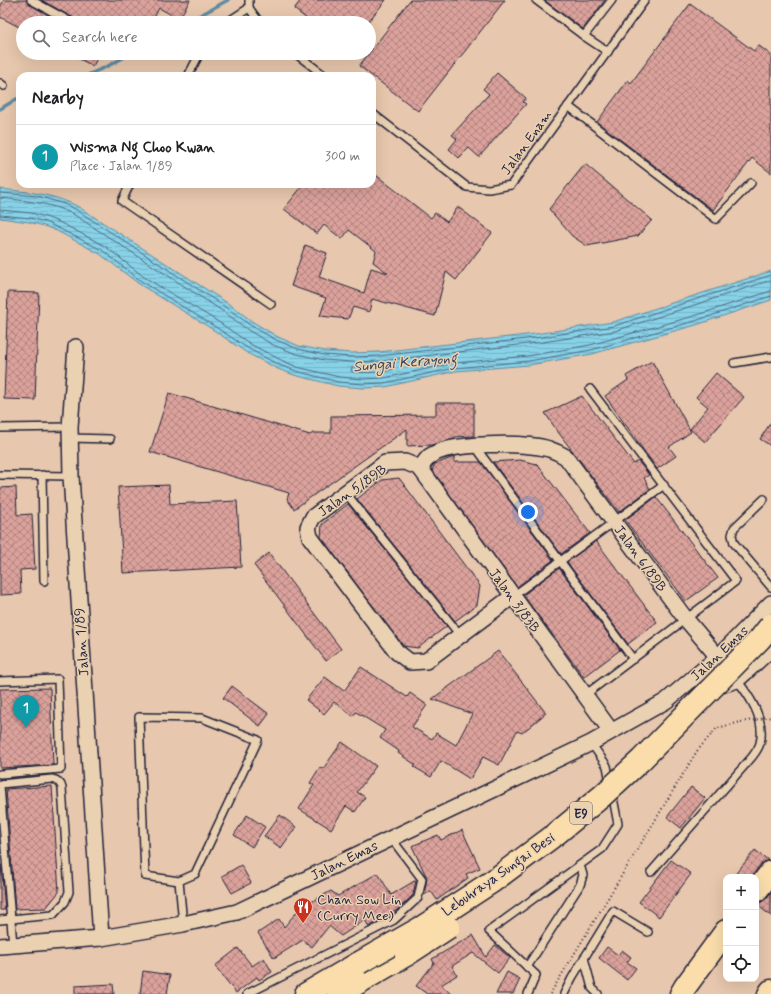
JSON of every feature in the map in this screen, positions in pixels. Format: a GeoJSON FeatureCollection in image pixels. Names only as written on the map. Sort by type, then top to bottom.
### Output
{"type":"FeatureCollection","features":[{"type":"Feature","properties":{"kind":"highway","name":"Lebuhraya Sungai Besi"},"geometry":{"type":"LineString","coordinates":[[306,994],[430,922],[493,881],[556,834],[602,796],[641,760],[760,639],[771,625]]}},
{"type":"Feature","properties":{"kind":"highway","name":"Lebuhraya Sungai Besi"},"geometry":{"type":"LineString","coordinates":[[339,994],[406,955],[472,912],[535,866],[595,815],[771,648]]}},
{"type":"Feature","properties":{"kind":"highway"},"geometry":{"type":"LineString","coordinates":[[759,887],[771,872]]}},
{"type":"Feature","properties":{"kind":"highway"},"geometry":{"type":"LineString","coordinates":[[680,991],[723,935]]}},
{"type":"Feature","properties":{"kind":"street","name":"Jalan 1/89"},"geometry":{"type":"LineString","coordinates":[[76,347],[70,432],[70,476],[101,938]]}},
{"type":"Feature","properties":{"kind":"street","name":"Jalan 6/89B"},"geometry":{"type":"LineString","coordinates":[[474,445],[528,446],[550,449],[566,457],[615,521],[685,618],[718,657]]}},
{"type":"Feature","properties":{"kind":"street"},"geometry":{"type":"LineString","coordinates":[[420,468],[430,456],[444,449],[474,445]]}},
{"type":"Feature","properties":{"kind":"street","name":"Jalan 5/89B"},"geometry":{"type":"LineString","coordinates":[[420,468],[405,462],[385,463],[313,517],[308,527],[310,537],[397,652],[410,662],[426,661],[513,596]]}},
{"type":"Feature","properties":{"kind":"street","name":"Jalan 3/83B"},"geometry":{"type":"LineString","coordinates":[[420,468],[611,731]]}},
{"type":"Feature","properties":{"kind":"street","name":"Jalan Emas"},"geometry":{"type":"LineString","coordinates":[[7,946],[101,938],[183,924],[237,912],[391,837],[591,743],[666,701],[718,657],[771,603]]}},
{"type":"Feature","properties":{"kind":"street","name":"Jalan Emas"},"geometry":{"type":"LineString","coordinates":[[666,701],[737,680],[771,648]]}},
{"type":"Feature","properties":{"kind":"lane"},"geometry":{"type":"LineString","coordinates":[[31,0],[60,16]]}},
{"type":"Feature","properties":{"kind":"lane"},"geometry":{"type":"LineString","coordinates":[[536,0],[608,52]]}},
{"type":"Feature","properties":{"kind":"lane"},"geometry":{"type":"LineString","coordinates":[[584,36],[612,0]]}},
{"type":"Feature","properties":{"kind":"lane","name":"Jalan Enam"},"geometry":{"type":"LineString","coordinates":[[376,116],[467,187],[489,189],[511,185],[645,0]]}},
{"type":"Feature","properties":{"kind":"lane"},"geometry":{"type":"LineString","coordinates":[[234,16],[249,4],[256,16]]}},
{"type":"Feature","properties":{"kind":"lane"},"geometry":{"type":"LineString","coordinates":[[190,72],[196,60]]}},
{"type":"Feature","properties":{"kind":"lane"},"geometry":{"type":"LineString","coordinates":[[304,60],[320,72]]}},
{"type":"Feature","properties":{"kind":"lane"},"geometry":{"type":"LineString","coordinates":[[568,106],[716,219],[750,183]]}},
{"type":"Feature","properties":{"kind":"lane"},"geometry":{"type":"LineString","coordinates":[[128,188],[122,201],[271,304]]}},
{"type":"Feature","properties":{"kind":"lane"},"geometry":{"type":"LineString","coordinates":[[734,363],[771,357]]}},
{"type":"Feature","properties":{"kind":"lane"},"geometry":{"type":"LineString","coordinates":[[585,695],[736,581],[590,389]]}},
{"type":"Feature","properties":{"kind":"lane"},"geometry":{"type":"LineString","coordinates":[[0,428],[70,432],[110,439]]}},
{"type":"Feature","properties":{"kind":"lane"},"geometry":{"type":"LineString","coordinates":[[474,445],[633,659]]}},
{"type":"Feature","properties":{"kind":"lane"},"geometry":{"type":"LineString","coordinates":[[0,475],[70,476]]}},
{"type":"Feature","properties":{"kind":"lane"},"geometry":{"type":"LineString","coordinates":[[42,475],[44,581]]}},
{"type":"Feature","properties":{"kind":"lane"},"geometry":{"type":"LineString","coordinates":[[513,596],[664,485]]}},
{"type":"Feature","properties":{"kind":"lane"},"geometry":{"type":"LineString","coordinates":[[345,492],[460,635]]}},
{"type":"Feature","properties":{"kind":"lane"},"geometry":{"type":"LineString","coordinates":[[764,498],[734,528],[732,535],[734,543],[771,587]]}},
{"type":"Feature","properties":{"kind":"lane"},"geometry":{"type":"LineString","coordinates":[[651,872],[752,757],[760,744],[761,724],[752,701],[718,657]]}},
{"type":"Feature","properties":{"kind":"lane"},"geometry":{"type":"LineString","coordinates":[[0,681],[58,679],[61,769],[0,774]]}},
{"type":"Feature","properties":{"kind":"lane"},"geometry":{"type":"LineString","coordinates":[[139,717],[202,718],[258,740],[195,874],[179,881],[145,876],[139,717]]}},
{"type":"Feature","properties":{"kind":"lane"},"geometry":{"type":"LineString","coordinates":[[528,994],[536,975],[489,931],[602,848],[618,824],[607,766],[591,743]]}},
{"type":"Feature","properties":{"kind":"lane"},"geometry":{"type":"LineString","coordinates":[[0,920],[11,920],[53,915],[60,909],[68,897],[69,892],[62,788],[57,780],[52,779],[0,785],[3,850],[11,920],[7,946]]}},
{"type":"Feature","properties":{"kind":"lane"},"geometry":{"type":"LineString","coordinates":[[248,994],[394,920],[418,898],[422,879],[391,837]]}},
{"type":"Feature","properties":{"kind":"lane"},"geometry":{"type":"LineString","coordinates":[[527,967],[580,885],[583,875],[580,865]]}},
{"type":"Feature","properties":{"kind":"lane"},"geometry":{"type":"LineString","coordinates":[[179,881],[183,924]]}},
{"type":"Feature","properties":{"kind":"lane"},"geometry":{"type":"LineString","coordinates":[[564,994],[613,911],[648,932]]}},
{"type":"Feature","properties":{"kind":"lane"},"geometry":{"type":"LineString","coordinates":[[584,958],[592,988],[598,994]]}},
{"type":"Feature","properties":{"kind":"path"},"geometry":{"type":"LineString","coordinates":[[550,994],[697,751],[717,728],[771,717]]}},
{"type":"Feature","properties":{"kind":"water","name":"Sungai Kerayong"},"geometry":{"type":"Polygon","coordinates":[[[0,189],[30,192],[58,198],[77,206],[278,337],[299,346],[325,351],[352,353],[379,352],[535,334],[613,322],[771,271],[771,300],[696,325],[592,354],[529,365],[456,371],[385,387],[363,388],[338,386],[294,375],[278,369],[247,353],[212,329],[139,284],[100,254],[57,231],[29,222],[0,218],[0,189]]]}},
{"type":"Feature","properties":{"kind":"building"},"geometry":{"type":"Polygon","coordinates":[[[4,0],[26,0],[29,4],[50,16],[16,16],[16,25],[0,17],[0,7],[4,0]]]}},
{"type":"Feature","properties":{"kind":"building"},"geometry":{"type":"Polygon","coordinates":[[[41,0],[190,0],[181,16],[174,16],[159,8],[155,16],[70,16],[41,0]]]}},
{"type":"Feature","properties":{"kind":"building"},"geometry":{"type":"Polygon","coordinates":[[[301,0],[386,0],[373,16],[303,16],[294,9],[301,0]]]}},
{"type":"Feature","properties":{"kind":"building"},"geometry":{"type":"Polygon","coordinates":[[[410,0],[505,0],[418,111],[376,79],[376,72],[367,72],[359,66],[364,60],[376,60],[376,44],[410,0]]]}},
{"type":"Feature","properties":{"kind":"building"},"geometry":{"type":"Polygon","coordinates":[[[544,0],[605,0],[583,29],[544,0]]]}},
{"type":"Feature","properties":{"kind":"building"},"geometry":{"type":"Polygon","coordinates":[[[690,4],[754,51],[758,45],[771,55],[771,173],[752,158],[713,210],[597,122],[628,80],[631,83],[690,4]]]}},
{"type":"Feature","properties":{"kind":"building"},"geometry":{"type":"Polygon","coordinates":[[[81,60],[96,60],[93,66],[81,60]]]}},
{"type":"Feature","properties":{"kind":"building"},"geometry":{"type":"Polygon","coordinates":[[[497,73],[526,98],[523,102],[526,104],[479,157],[469,148],[459,158],[449,149],[457,139],[452,135],[489,94],[483,89],[497,73]]]}},
{"type":"Feature","properties":{"kind":"building"},"geometry":{"type":"Polygon","coordinates":[[[585,164],[652,220],[638,236],[587,246],[572,236],[549,209],[585,164]]]}},
{"type":"Feature","properties":{"kind":"building"},"geometry":{"type":"Polygon","coordinates":[[[376,175],[431,218],[435,213],[447,222],[458,207],[492,233],[456,280],[446,272],[435,316],[372,299],[369,312],[353,307],[348,319],[320,316],[326,298],[291,286],[305,245],[327,253],[319,277],[364,293],[371,268],[388,273],[373,262],[376,251],[349,230],[342,239],[324,225],[317,234],[284,209],[301,188],[376,188],[376,175]]]}},
{"type":"Feature","properties":{"kind":"building"},"geometry":{"type":"Polygon","coordinates":[[[8,292],[39,293],[35,400],[4,399],[8,292]]]}},
{"type":"Feature","properties":{"kind":"building"},"geometry":{"type":"Polygon","coordinates":[[[652,361],[691,432],[669,447],[676,456],[657,469],[605,396],[628,380],[626,376],[652,361]]]}},
{"type":"Feature","properties":{"kind":"building"},"geometry":{"type":"Polygon","coordinates":[[[716,373],[744,397],[705,442],[690,429],[708,407],[696,397],[716,373]]]}},
{"type":"Feature","properties":{"kind":"building"},"geometry":{"type":"Polygon","coordinates":[[[169,393],[310,435],[313,433],[331,433],[331,416],[436,415],[436,403],[474,403],[474,436],[454,437],[454,439],[431,445],[407,446],[407,429],[294,509],[287,499],[289,493],[150,452],[169,393]]]}},
{"type":"Feature","properties":{"kind":"building"},"geometry":{"type":"Polygon","coordinates":[[[582,396],[634,464],[638,461],[649,475],[644,478],[650,489],[619,512],[545,413],[582,396]]]}},
{"type":"Feature","properties":{"kind":"building"},"geometry":{"type":"Polygon","coordinates":[[[771,422],[771,446],[760,439],[771,422]]]}},
{"type":"Feature","properties":{"kind":"building"},"geometry":{"type":"Polygon","coordinates":[[[454,457],[454,462],[481,462],[553,560],[517,587],[432,470],[435,464],[454,457]]]}},
{"type":"Feature","properties":{"kind":"building"},"geometry":{"type":"Polygon","coordinates":[[[520,460],[537,464],[590,533],[561,554],[493,462],[520,460]]]}},
{"type":"Feature","properties":{"kind":"building"},"geometry":{"type":"Polygon","coordinates":[[[399,478],[480,586],[477,605],[455,621],[357,499],[382,480],[399,478]]]}},
{"type":"Feature","properties":{"kind":"building"},"geometry":{"type":"Polygon","coordinates":[[[169,485],[170,504],[237,501],[241,567],[123,573],[118,487],[169,485]]]}},
{"type":"Feature","properties":{"kind":"building"},"geometry":{"type":"Polygon","coordinates":[[[16,487],[17,515],[32,514],[35,569],[20,570],[21,594],[0,595],[0,488],[16,487]]]}},
{"type":"Feature","properties":{"kind":"building"},"geometry":{"type":"Polygon","coordinates":[[[656,497],[718,578],[686,601],[625,520],[656,497]]]}},
{"type":"Feature","properties":{"kind":"building"},"geometry":{"type":"Polygon","coordinates":[[[348,504],[447,626],[418,648],[403,646],[321,537],[322,524],[348,504]]]}},
{"type":"Feature","properties":{"kind":"building"},"geometry":{"type":"Polygon","coordinates":[[[596,541],[657,622],[628,644],[567,562],[596,541]]]}},
{"type":"Feature","properties":{"kind":"building"},"geometry":{"type":"Polygon","coordinates":[[[269,553],[341,649],[326,661],[254,565],[269,553]]]}},
{"type":"Feature","properties":{"kind":"building"},"geometry":{"type":"Polygon","coordinates":[[[559,568],[620,650],[584,677],[523,595],[559,568]]]}},
{"type":"Feature","properties":{"kind":"building"},"geometry":{"type":"Polygon","coordinates":[[[498,651],[546,713],[522,733],[517,731],[499,765],[483,757],[470,779],[441,761],[431,777],[414,767],[416,765],[398,753],[399,751],[380,738],[385,730],[356,712],[353,716],[334,702],[324,714],[306,700],[325,677],[344,691],[361,667],[407,697],[410,693],[427,705],[412,727],[432,739],[436,733],[456,745],[472,714],[432,699],[498,651]]]}},
{"type":"Feature","properties":{"kind":"building"},"geometry":{"type":"Polygon","coordinates":[[[232,686],[269,714],[260,726],[223,698],[232,686]]]}},
{"type":"Feature","properties":{"kind":"building"},"geometry":{"type":"Polygon","coordinates":[[[50,688],[53,765],[0,768],[0,689],[50,688]]]}},
{"type":"Feature","properties":{"kind":"building"},"geometry":{"type":"Polygon","coordinates":[[[342,742],[376,766],[357,792],[365,797],[355,812],[346,806],[331,829],[299,809],[314,785],[310,783],[320,767],[323,769],[342,742]]]}},
{"type":"Feature","properties":{"kind":"building"},"geometry":{"type":"Polygon","coordinates":[[[52,786],[59,892],[46,908],[15,909],[6,789],[52,786]]]}},
{"type":"Feature","properties":{"kind":"building"},"geometry":{"type":"Polygon","coordinates":[[[691,787],[705,798],[681,828],[667,817],[691,787]]]}},
{"type":"Feature","properties":{"kind":"building"},"geometry":{"type":"Polygon","coordinates":[[[247,815],[265,827],[252,847],[234,835],[247,815]]]}},
{"type":"Feature","properties":{"kind":"building"},"geometry":{"type":"Polygon","coordinates":[[[280,815],[296,827],[281,848],[264,836],[280,815]]]}},
{"type":"Feature","properties":{"kind":"building"},"geometry":{"type":"Polygon","coordinates":[[[462,830],[480,868],[466,874],[468,878],[437,900],[431,891],[424,895],[427,878],[412,846],[438,835],[441,840],[462,830]]]}},
{"type":"Feature","properties":{"kind":"building"},"geometry":{"type":"Polygon","coordinates":[[[755,850],[768,860],[761,864],[753,874],[735,874],[755,850]]]}},
{"type":"Feature","properties":{"kind":"building"},"geometry":{"type":"Polygon","coordinates":[[[671,860],[691,874],[659,917],[639,902],[671,860]]]}},
{"type":"Feature","properties":{"kind":"building"},"geometry":{"type":"Polygon","coordinates":[[[1,865],[5,910],[0,910],[1,865]]]}},
{"type":"Feature","properties":{"kind":"building"},"geometry":{"type":"Polygon","coordinates":[[[241,865],[251,883],[232,893],[222,876],[241,865]]]}},
{"type":"Feature","properties":{"kind":"building"},"geometry":{"type":"Polygon","coordinates":[[[378,873],[391,895],[416,880],[413,895],[397,910],[369,927],[365,920],[341,936],[329,926],[312,947],[303,940],[274,958],[258,933],[279,919],[284,927],[300,908],[331,891],[338,896],[378,873]]]}},
{"type":"Feature","properties":{"kind":"building"},"geometry":{"type":"Polygon","coordinates":[[[771,892],[771,916],[759,906],[759,902],[766,899],[771,892]]]}},
{"type":"Feature","properties":{"kind":"building"},"geometry":{"type":"Polygon","coordinates":[[[473,935],[486,957],[495,945],[510,958],[498,973],[473,953],[452,966],[457,975],[441,985],[452,994],[427,994],[416,986],[434,963],[432,959],[473,935]]]}},
{"type":"Feature","properties":{"kind":"building"},"geometry":{"type":"Polygon","coordinates":[[[607,947],[618,955],[622,950],[631,957],[627,962],[636,968],[627,980],[599,958],[607,947]]]}},
{"type":"Feature","properties":{"kind":"building"},"geometry":{"type":"Polygon","coordinates":[[[238,948],[252,966],[264,958],[272,972],[259,980],[257,977],[236,993],[215,966],[238,948]]]}},
{"type":"Feature","properties":{"kind":"building"},"geometry":{"type":"Polygon","coordinates":[[[143,971],[170,975],[167,994],[140,994],[143,971]]]}},
{"type":"Feature","properties":{"kind":"building"},"geometry":{"type":"Polygon","coordinates":[[[507,972],[520,979],[513,994],[496,994],[507,972]]]}},
{"type":"Feature","properties":{"kind":"building"},"geometry":{"type":"Polygon","coordinates":[[[113,984],[114,994],[75,994],[75,986],[113,984]]]}},
{"type":"Feature","properties":{"kind":"waterway"},"geometry":{"type":"LineString","coordinates":[[199,16],[228,0]]}},
{"type":"Feature","properties":{"kind":"waterway"},"geometry":{"type":"LineString","coordinates":[[94,72],[119,60]]}},
{"type":"Feature","properties":{"kind":"waterway"},"geometry":{"type":"LineString","coordinates":[[0,109],[16,99]]}},
{"type":"Feature","properties":{"kind":"place","name":"Wisma Ng Choo Kwan"},"geometry":{"type":"Point","coordinates":[26,728]}},
{"type":"Feature","properties":{"kind":"place","name":"Chan Sow Lin (Curry Mee)"},"geometry":{"type":"Point","coordinates":[303,924]}}]}
